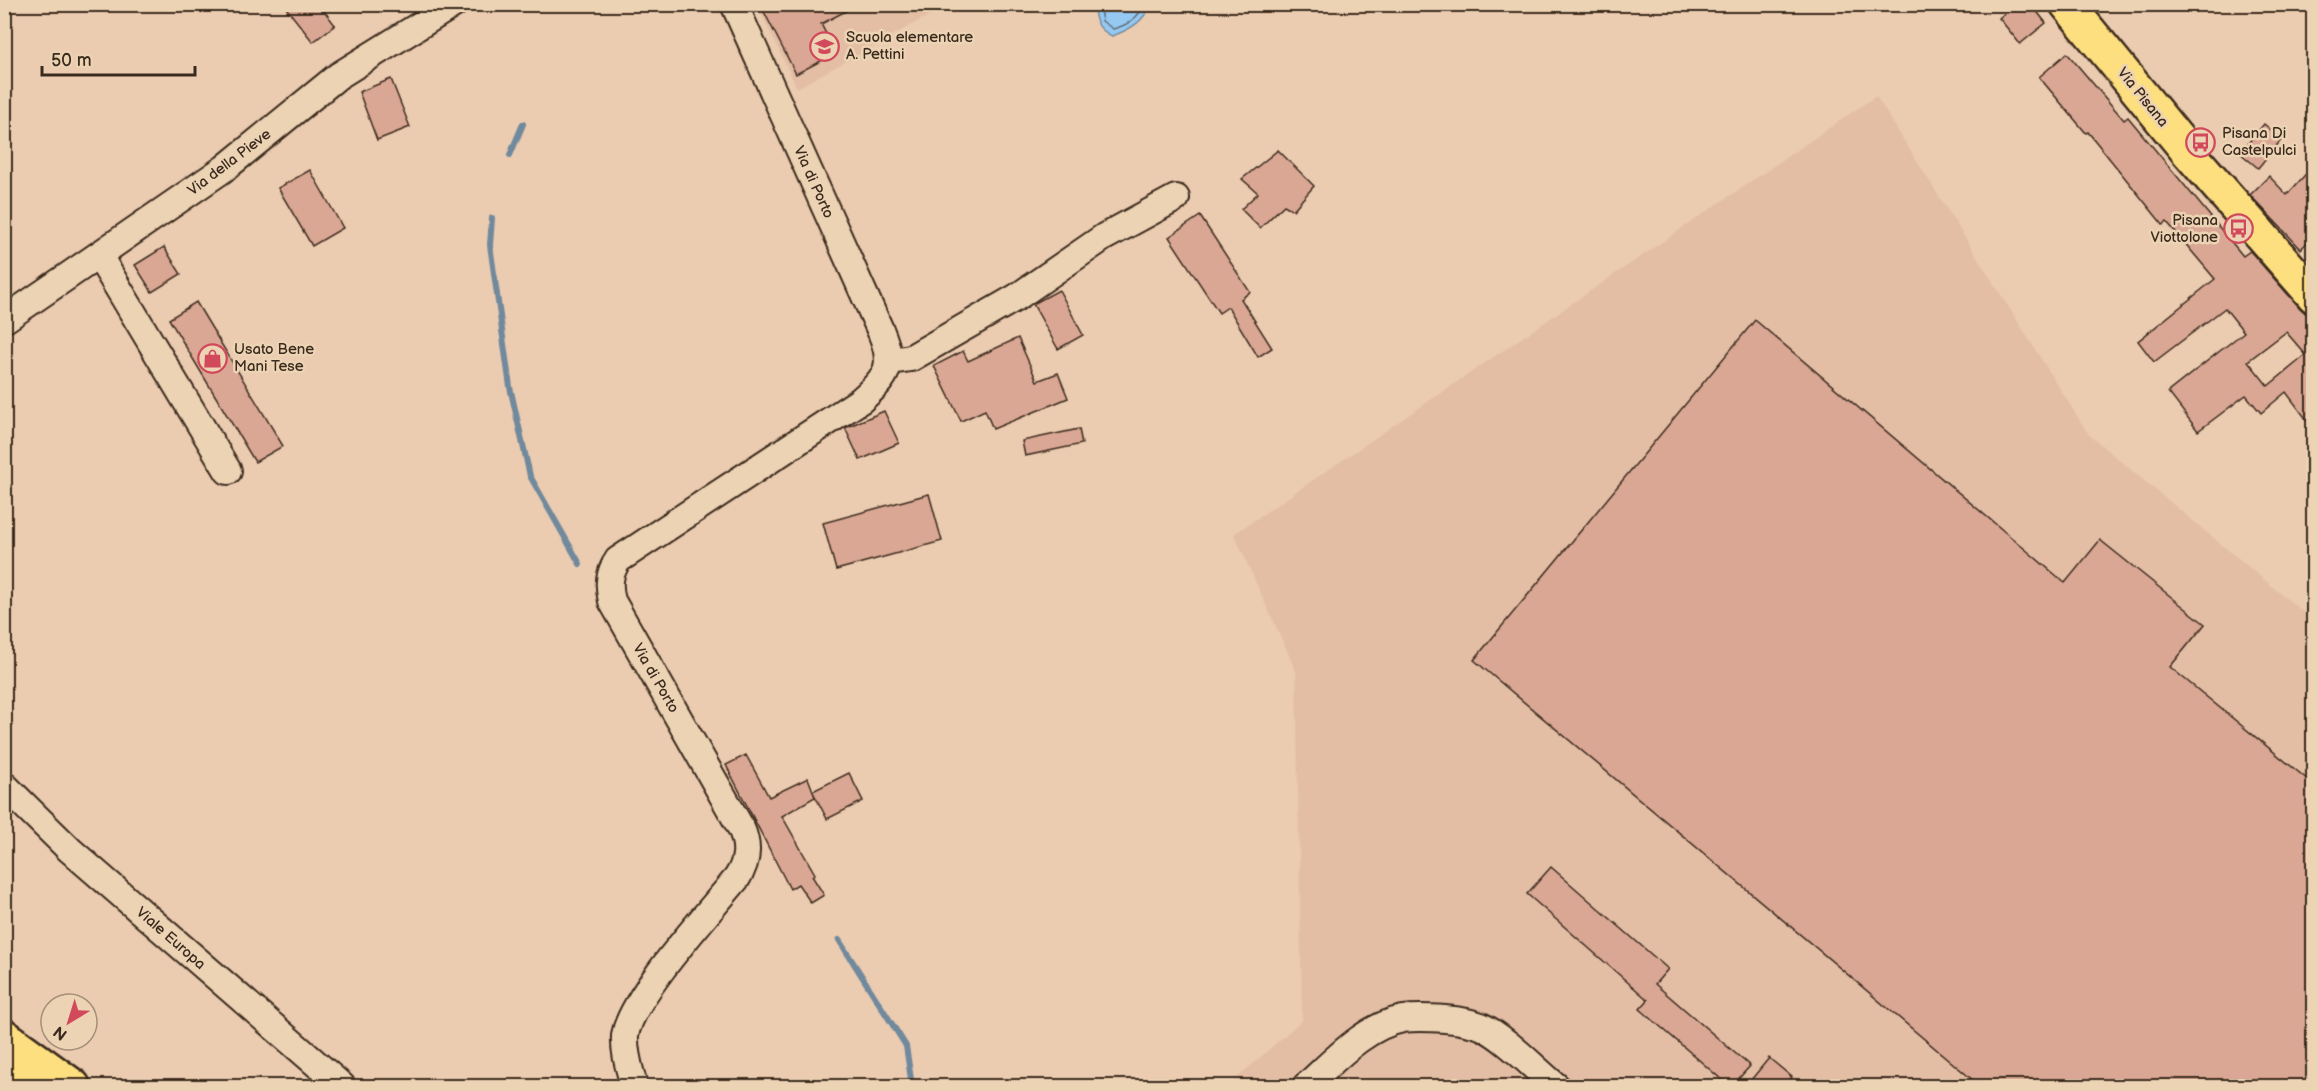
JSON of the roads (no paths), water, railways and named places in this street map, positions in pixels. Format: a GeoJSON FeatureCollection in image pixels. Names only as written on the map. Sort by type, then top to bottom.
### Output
{"type":"FeatureCollection","features":[{"type":"Feature","properties":{"kind":"main road","name":"Via Pisana"},"geometry":{"type":"LineString","coordinates":[[2067,4],[2189,153],[2309,284]]}},
{"type":"Feature","properties":{"kind":"main road"},"geometry":{"type":"LineString","coordinates":[[4,1036],[73,1086]]}},
{"type":"Feature","properties":{"kind":"main road"},"geometry":{"type":"LineString","coordinates":[[4,1068],[30,1086]]}},
{"type":"Feature","properties":{"kind":"street","name":"Via della Pieve"},"geometry":{"type":"LineString","coordinates":[[4,320],[225,168],[338,76],[454,4]]}},
{"type":"Feature","properties":{"kind":"street","name":"Via di Porto"},"geometry":{"type":"LineString","coordinates":[[634,1086],[626,1058],[625,1036],[630,1020],[656,979],[737,878],[745,865],[747,850],[741,828],[612,601],[609,577],[618,560],[861,400],[882,378],[890,361],[881,332],[734,4]]}},
{"type":"Feature","properties":{"kind":"street"},"geometry":{"type":"LineString","coordinates":[[890,361],[911,358],[1017,297],[1104,237],[1176,198]]}},
{"type":"Feature","properties":{"kind":"street"},"geometry":{"type":"LineString","coordinates":[[99,256],[228,471]]}},
{"type":"Feature","properties":{"kind":"street","name":"Viale Europa"},"geometry":{"type":"LineString","coordinates":[[4,785],[70,850],[342,1086]]}},
{"type":"Feature","properties":{"kind":"street"},"geometry":{"type":"LineString","coordinates":[[1306,1086],[1356,1041],[1370,1033],[1402,1019],[1425,1018],[1481,1026],[1556,1086]]}},
{"type":"Feature","properties":{"kind":"water"},"geometry":{"type":"Polygon","coordinates":[[[1093,4],[1150,5],[1135,25],[1112,36],[1098,24],[1093,4]]]}},
{"type":"Feature","properties":{"kind":"waterway"},"geometry":{"type":"LineString","coordinates":[[510,155],[523,124]]}},
{"type":"Feature","properties":{"kind":"waterway"},"geometry":{"type":"LineString","coordinates":[[492,218],[490,245],[510,387],[530,476],[580,564]]}},
{"type":"Feature","properties":{"kind":"waterway"},"geometry":{"type":"LineString","coordinates":[[839,940],[906,1046],[912,1086]]}},
{"type":"Feature","properties":{"kind":"place","name":"Scuola elementare A. Pettini"},"geometry":{"type":"Point","coordinates":[825,46]}},
{"type":"Feature","properties":{"kind":"place","name":"Pisana Di Castelpulci"},"geometry":{"type":"Point","coordinates":[2201,142]}},
{"type":"Feature","properties":{"kind":"place","name":"Pisana Viottolone"},"geometry":{"type":"Point","coordinates":[2239,229]}},
{"type":"Feature","properties":{"kind":"place","name":"Usato Bene Mani Tese"},"geometry":{"type":"Point","coordinates":[213,358]}}]}
